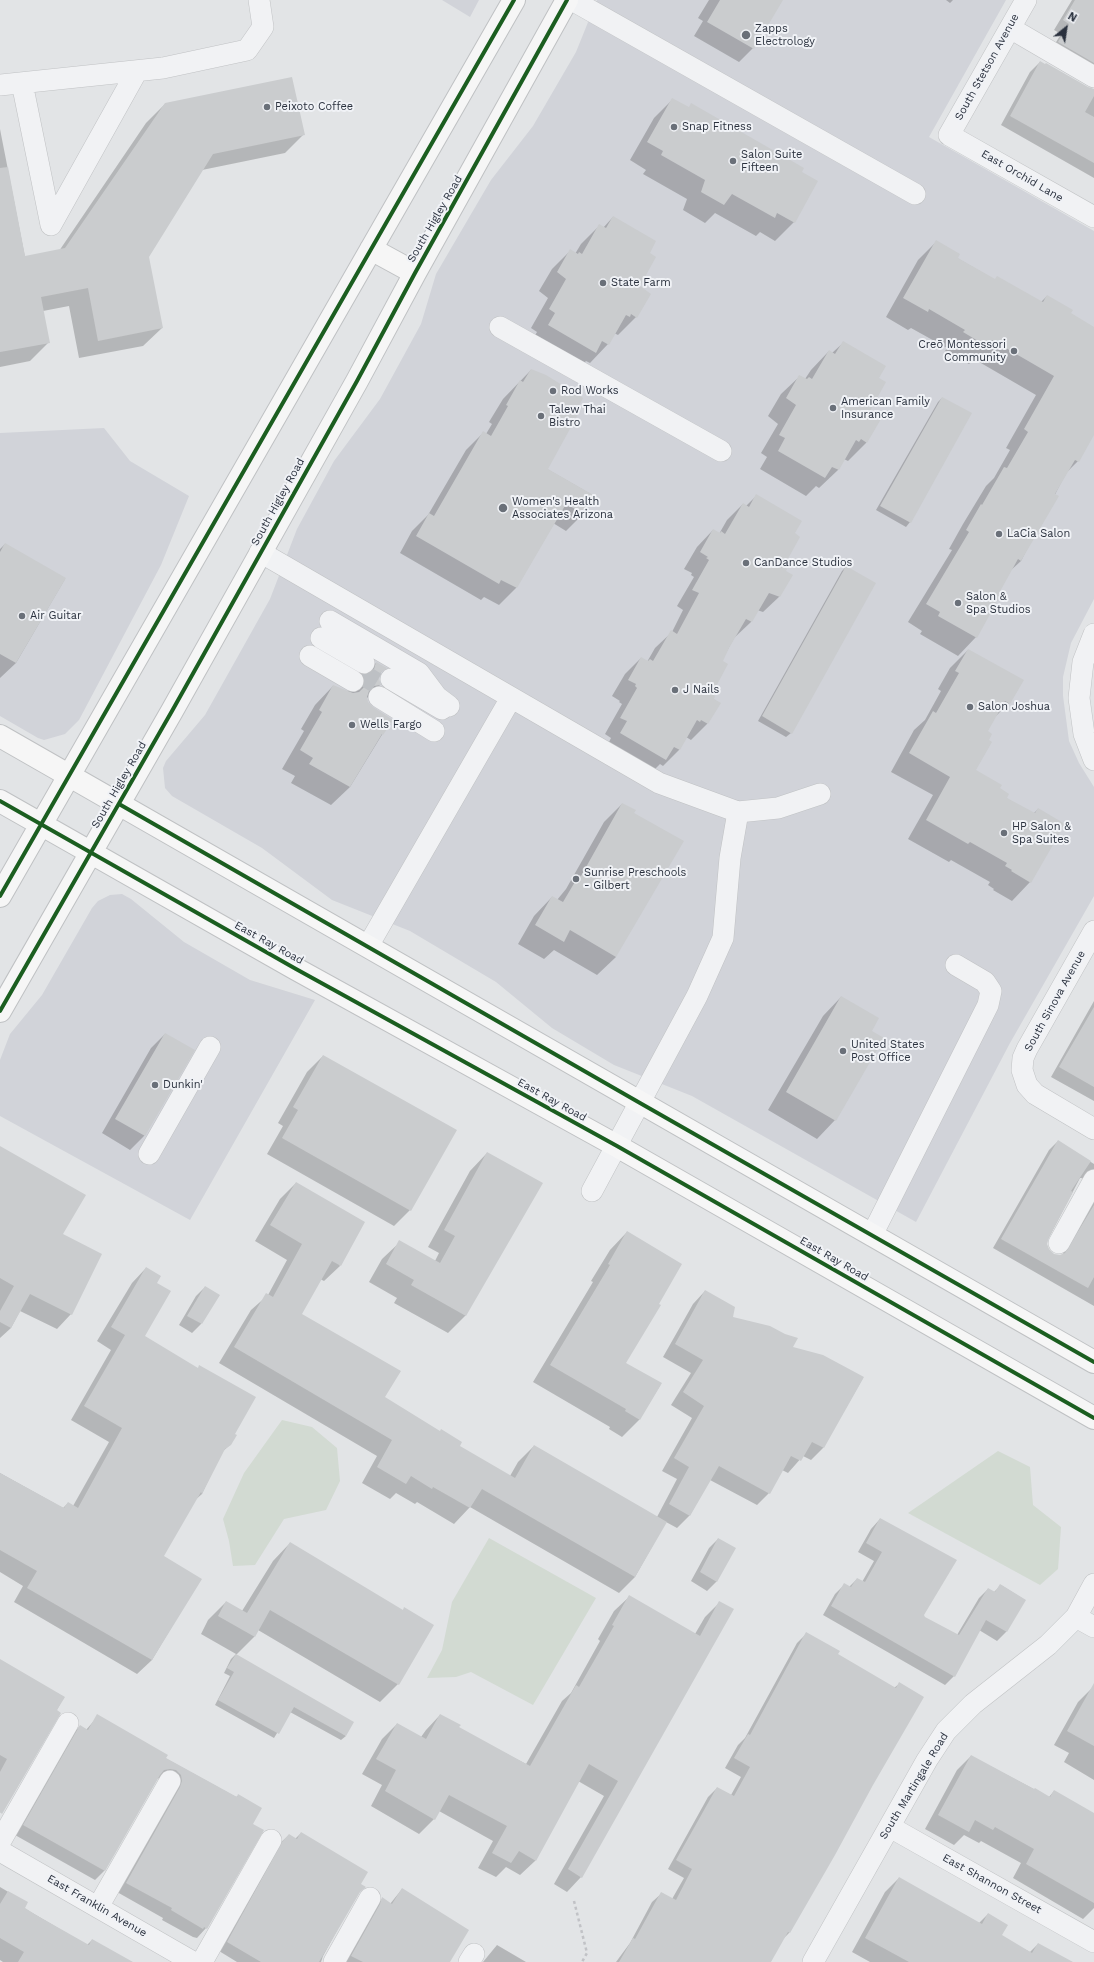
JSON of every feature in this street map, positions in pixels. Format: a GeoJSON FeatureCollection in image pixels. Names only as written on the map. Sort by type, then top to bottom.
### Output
{"type":"FeatureCollection","features":[{"type":"Feature","properties":{"kind":"main road"},"geometry":{"type":"LineString","coordinates":[[0,896],[514,0]]}},
{"type":"Feature","properties":{"kind":"main road","name":"South Higley Road"},"geometry":{"type":"LineString","coordinates":[[0,1011],[119,804],[357,381],[415,273],[567,0]]}},
{"type":"Feature","properties":{"kind":"main road"},"geometry":{"type":"LineString","coordinates":[[371,248],[415,273]]}},
{"type":"Feature","properties":{"kind":"main road"},"geometry":{"type":"LineString","coordinates":[[0,736],[1094,1362]]}},
{"type":"Feature","properties":{"kind":"main road","name":"East Ray Road"},"geometry":{"type":"LineString","coordinates":[[0,801],[90,854],[617,1146],[1094,1418]]}},
{"type":"Feature","properties":{"kind":"street"},"geometry":{"type":"LineString","coordinates":[[0,85],[178,66],[247,50],[263,27],[259,0]]}},
{"type":"Feature","properties":{"kind":"street"},"geometry":{"type":"LineString","coordinates":[[572,0],[915,194]]}},
{"type":"Feature","properties":{"kind":"street","name":"South Stetson Avenue"},"geometry":{"type":"LineString","coordinates":[[949,135],[1026,0]]}},
{"type":"Feature","properties":{"kind":"street"},"geometry":{"type":"LineString","coordinates":[[1010,28],[1094,77]]}},
{"type":"Feature","properties":{"kind":"street"},"geometry":{"type":"LineString","coordinates":[[22,83],[51,226],[137,71]]}},
{"type":"Feature","properties":{"kind":"street","name":"East Orchid Lane"},"geometry":{"type":"LineString","coordinates":[[949,135],[1094,216]]}},
{"type":"Feature","properties":{"kind":"street"},"geometry":{"type":"LineString","coordinates":[[500,327],[721,451]]}},
{"type":"Feature","properties":{"kind":"street"},"geometry":{"type":"LineString","coordinates":[[260,552],[659,783],[738,812],[778,808],[820,794]]}},
{"type":"Feature","properties":{"kind":"street"},"geometry":{"type":"LineString","coordinates":[[1094,634],[1083,662],[1079,698],[1084,734],[1094,760]]}},
{"type":"Feature","properties":{"kind":"street"},"geometry":{"type":"LineString","coordinates":[[358,672],[319,641],[419,673],[437,697],[442,717],[385,688]]}},
{"type":"Feature","properties":{"kind":"street"},"geometry":{"type":"LineString","coordinates":[[368,946],[511,698]]}},
{"type":"Feature","properties":{"kind":"street"},"geometry":{"type":"LineString","coordinates":[[592,1190],[697,996],[723,938],[730,858],[738,812]]}},
{"type":"Feature","properties":{"kind":"street","name":"South Sinova Avenue"},"geometry":{"type":"LineString","coordinates":[[1094,931],[1027,1049],[1022,1064],[1023,1073],[1027,1084],[1035,1094],[1094,1129]]}},
{"type":"Feature","properties":{"kind":"street"},"geometry":{"type":"LineString","coordinates":[[872,1235],[988,1005],[991,991],[985,982],[956,965]]}},
{"type":"Feature","properties":{"kind":"street"},"geometry":{"type":"LineString","coordinates":[[149,1154],[210,1047]]}},
{"type":"Feature","properties":{"kind":"street"},"geometry":{"type":"LineString","coordinates":[[1059,1243],[1094,1180]]}},
{"type":"Feature","properties":{"kind":"street","name":"South Martingale Road"},"geometry":{"type":"LineString","coordinates":[[813,1962],[927,1760],[954,1721],[973,1704],[1048,1645],[1076,1617],[1094,1584]]}},
{"type":"Feature","properties":{"kind":"street"},"geometry":{"type":"LineString","coordinates":[[1076,1617],[1094,1627]]}},
{"type":"Feature","properties":{"kind":"street"},"geometry":{"type":"LineString","coordinates":[[0,1842],[68,1723]]}},
{"type":"Feature","properties":{"kind":"street"},"geometry":{"type":"LineString","coordinates":[[98,1907],[170,1781]]}},
{"type":"Feature","properties":{"kind":"street","name":"East Shannon Street"},"geometry":{"type":"LineString","coordinates":[[890,1827],[1094,1942]]}},
{"type":"Feature","properties":{"kind":"street"},"geometry":{"type":"LineString","coordinates":[[202,1962],[271,1840]]}},
{"type":"Feature","properties":{"kind":"street","name":"East Franklin Avenue"},"geometry":{"type":"LineString","coordinates":[[0,1851],[193,1962]]}},
{"type":"Feature","properties":{"kind":"street"},"geometry":{"type":"LineString","coordinates":[[334,1962],[370,1898]]}},
{"type":"Feature","properties":{"kind":"path"},"geometry":{"type":"LineString","coordinates":[[574,1901],[587,1953],[582,1962]]}},
{"type":"Feature","properties":{"kind":"shaded area"},"geometry":{"type":"Polygon","coordinates":[[[442,0],[479,0],[470,17],[442,0]]]}},
{"type":"Feature","properties":{"kind":"shaded area"},"geometry":{"type":"Polygon","coordinates":[[[597,0],[1006,0],[929,137],[1094,231],[1094,599],[1071,643],[1063,677],[1063,696],[1069,741],[1079,763],[1094,787],[1094,896],[1010,1043],[916,1222],[692,1096],[614,1065],[552,1028],[496,982],[410,931],[332,900],[262,848],[172,796],[165,788],[163,768],[166,761],[205,715],[270,599],[297,529],[334,461],[380,399],[421,324],[436,274],[491,180],[533,126],[576,52],[597,0]]]}},
{"type":"Feature","properties":{"kind":"shaded area"},"geometry":{"type":"Polygon","coordinates":[[[104,428],[130,461],[189,496],[161,565],[79,720],[65,734],[44,740],[0,716],[0,433],[104,428]]]}},
{"type":"Feature","properties":{"kind":"shaded area"},"geometry":{"type":"Polygon","coordinates":[[[122,894],[131,899],[184,942],[250,980],[315,1000],[190,1220],[0,1116],[0,1060],[10,1034],[42,995],[92,908],[98,901],[110,895],[122,894]]]}},
{"type":"Feature","properties":{"kind":"shaded area"},"geometry":{"type":"Polygon","coordinates":[[[282,1420],[312,1427],[337,1448],[340,1481],[326,1510],[284,1519],[255,1565],[233,1566],[229,1541],[223,1519],[244,1473],[282,1420]]]}},
{"type":"Feature","properties":{"kind":"shaded area"},"geometry":{"type":"Polygon","coordinates":[[[998,1451],[1030,1467],[1033,1505],[1061,1527],[1058,1569],[1040,1585],[908,1513],[998,1451]]]}},
{"type":"Feature","properties":{"kind":"shaded area"},"geometry":{"type":"Polygon","coordinates":[[[489,1538],[596,1598],[533,1705],[471,1672],[456,1677],[427,1678],[442,1650],[452,1602],[489,1538]]]}},
{"type":"Feature","properties":{"kind":"building","name":"Zapps Electrology"},"geometry":{"type":"Polygon","coordinates":[[[720,0],[783,0],[754,49],[707,22],[720,0]]]}},
{"type":"Feature","properties":{"kind":"building"},"geometry":{"type":"Polygon","coordinates":[[[1075,0],[1094,0],[1094,63],[1058,42],[1069,24],[1063,20],[1075,0]]]}},
{"type":"Feature","properties":{"kind":"building"},"geometry":{"type":"Polygon","coordinates":[[[1040,61],[1094,89],[1094,96],[1085,112],[1094,117],[1094,163],[1010,116],[1040,61]]]}},
{"type":"Feature","properties":{"kind":"building"},"geometry":{"type":"Polygon","coordinates":[[[292,77],[305,135],[213,154],[149,257],[163,328],[98,341],[88,288],[41,297],[50,343],[0,352],[0,168],[8,167],[25,256],[65,248],[165,103],[292,77]]]}},
{"type":"Feature","properties":{"kind":"building"},"geometry":{"type":"Polygon","coordinates":[[[672,98],[689,107],[691,103],[804,168],[802,172],[818,181],[795,223],[777,213],[775,218],[732,194],[724,205],[701,192],[705,180],[661,155],[663,151],[647,142],[672,98]]]}},
{"type":"Feature","properties":{"kind":"building","name":"State Farm"},"geometry":{"type":"Polygon","coordinates":[[[613,216],[656,241],[650,253],[656,257],[640,286],[651,294],[637,318],[631,314],[630,317],[626,315],[609,345],[602,341],[596,353],[548,325],[555,313],[549,309],[566,279],[557,272],[570,249],[578,254],[579,252],[582,254],[599,224],[606,228],[613,216]]]}},
{"type":"Feature","properties":{"kind":"building"},"geometry":{"type":"Polygon","coordinates":[[[936,240],[960,254],[958,258],[995,279],[997,276],[1043,302],[1047,295],[1073,310],[1071,313],[1094,327],[1094,435],[1079,462],[1075,460],[1055,494],[1059,496],[1021,561],[1018,559],[977,638],[938,616],[940,612],[926,604],[969,532],[966,530],[981,504],[982,505],[1004,467],[1007,468],[1028,432],[1024,429],[1054,376],[992,340],[988,347],[963,332],[965,330],[929,309],[928,312],[903,298],[936,240]]]}},
{"type":"Feature","properties":{"kind":"building","name":"American Family Insurance"},"geometry":{"type":"Polygon","coordinates":[[[843,341],[886,366],[879,378],[886,382],[870,411],[881,419],[867,443],[861,439],[859,442],[856,440],[839,470],[832,467],[825,478],[778,451],[785,438],[779,435],[796,405],[786,398],[799,375],[807,379],[809,377],[812,379],[829,350],[835,354],[843,341]]]}},
{"type":"Feature","properties":{"kind":"building","name":"Women's Health Associates Arizona"},"geometry":{"type":"Polygon","coordinates":[[[531,369],[546,375],[583,398],[579,406],[582,407],[548,469],[595,496],[584,514],[566,504],[517,588],[501,580],[499,584],[416,536],[429,513],[434,516],[483,431],[491,436],[508,406],[506,405],[520,380],[523,382],[531,369]]]}},
{"type":"Feature","properties":{"kind":"building"},"geometry":{"type":"Polygon","coordinates":[[[942,397],[972,413],[911,523],[880,506],[942,397]]]}},
{"type":"Feature","properties":{"kind":"building"},"geometry":{"type":"Polygon","coordinates":[[[756,494],[802,521],[795,533],[800,537],[784,566],[787,569],[786,571],[793,575],[780,597],[769,593],[752,622],[746,619],[729,648],[723,661],[728,664],[712,694],[715,696],[714,699],[721,703],[708,724],[701,720],[700,722],[697,720],[680,750],[674,747],[666,760],[620,733],[627,721],[620,718],[637,688],[635,686],[636,684],[628,680],[641,657],[648,661],[650,659],[653,661],[671,630],[677,634],[699,593],[692,590],[709,560],[706,558],[708,557],[700,552],[713,529],[720,533],[721,531],[725,534],[743,503],[749,507],[756,494]]]}},
{"type":"Feature","properties":{"kind":"building","name":"Air Guitar"},"geometry":{"type":"Polygon","coordinates":[[[5,543],[66,578],[16,663],[0,654],[0,552],[5,543]]]}},
{"type":"Feature","properties":{"kind":"building"},"geometry":{"type":"Polygon","coordinates":[[[846,566],[876,583],[792,734],[762,716],[846,566]]]}},
{"type":"Feature","properties":{"kind":"building"},"geometry":{"type":"Polygon","coordinates":[[[968,649],[1024,680],[1010,704],[1005,701],[988,731],[992,734],[989,740],[992,742],[976,770],[1002,785],[1000,788],[1009,794],[1007,798],[1035,813],[1038,808],[1065,824],[1031,883],[1005,866],[1007,863],[970,842],[968,844],[926,820],[950,777],[909,753],[933,711],[936,713],[959,673],[955,671],[968,649]]]}},
{"type":"Feature","properties":{"kind":"building","name":"Wells Fargo"},"geometry":{"type":"Polygon","coordinates":[[[376,662],[387,668],[380,673],[379,679],[381,685],[374,686],[369,691],[367,697],[368,702],[393,720],[383,735],[382,734],[350,787],[309,764],[313,758],[300,750],[322,712],[319,710],[333,685],[353,693],[359,692],[364,687],[365,681],[363,675],[370,674],[374,669],[376,662]]]}},
{"type":"Feature","properties":{"kind":"building"},"geometry":{"type":"Polygon","coordinates":[[[622,803],[636,810],[634,813],[684,841],[616,957],[570,930],[564,942],[535,925],[552,896],[563,902],[579,875],[581,876],[622,803]]]}},
{"type":"Feature","properties":{"kind":"building","name":"United States Post Office"},"geometry":{"type":"Polygon","coordinates":[[[841,996],[879,1018],[872,1031],[884,1038],[836,1121],[786,1092],[841,996]]]}},
{"type":"Feature","properties":{"kind":"building"},"geometry":{"type":"Polygon","coordinates":[[[1094,1007],[1094,1087],[1059,1067],[1094,1007]]]}},
{"type":"Feature","properties":{"kind":"building","name":"Dunkin'"},"geometry":{"type":"Polygon","coordinates":[[[165,1033],[195,1050],[145,1136],[115,1119],[165,1033]]]}},
{"type":"Feature","properties":{"kind":"building"},"geometry":{"type":"Polygon","coordinates":[[[323,1055],[457,1130],[411,1211],[282,1138],[298,1110],[293,1107],[323,1055]]]}},
{"type":"Feature","properties":{"kind":"building"},"geometry":{"type":"Polygon","coordinates":[[[1058,1140],[1091,1161],[1071,1191],[1073,1192],[1049,1237],[1047,1244],[1049,1249],[1054,1254],[1060,1255],[1065,1253],[1094,1205],[1094,1277],[1088,1288],[1001,1239],[1058,1140]]]}},
{"type":"Feature","properties":{"kind":"building"},"geometry":{"type":"Polygon","coordinates":[[[0,1146],[86,1195],[63,1234],[102,1254],[72,1315],[30,1294],[11,1328],[0,1322],[0,1311],[14,1286],[0,1278],[0,1146]]]}},
{"type":"Feature","properties":{"kind":"building"},"geometry":{"type":"Polygon","coordinates":[[[487,1152],[543,1183],[466,1316],[411,1285],[414,1280],[386,1264],[399,1240],[440,1263],[455,1236],[444,1230],[487,1152]]]}},
{"type":"Feature","properties":{"kind":"building"},"geometry":{"type":"Polygon","coordinates":[[[296,1182],[365,1222],[341,1266],[332,1261],[302,1314],[401,1371],[385,1397],[440,1431],[441,1429],[462,1442],[460,1446],[515,1478],[534,1445],[667,1522],[635,1577],[482,1489],[470,1508],[433,1487],[432,1489],[411,1476],[406,1484],[377,1467],[392,1440],[234,1347],[266,1293],[273,1297],[302,1244],[270,1225],[296,1182]]]}},
{"type":"Feature","properties":{"kind":"building"},"geometry":{"type":"Polygon","coordinates":[[[627,1231],[682,1264],[659,1304],[661,1305],[626,1363],[662,1383],[640,1420],[625,1411],[626,1409],[550,1365],[610,1265],[608,1264],[627,1231]]]}},
{"type":"Feature","properties":{"kind":"building"},"geometry":{"type":"Polygon","coordinates":[[[146,1267],[161,1276],[157,1283],[171,1291],[145,1336],[198,1368],[199,1365],[256,1397],[235,1434],[237,1435],[231,1445],[225,1449],[202,1494],[201,1492],[164,1556],[202,1579],[152,1660],[27,1588],[37,1571],[0,1550],[0,1473],[64,1508],[68,1502],[78,1508],[122,1428],[84,1406],[125,1335],[111,1327],[146,1267]]]}},
{"type":"Feature","properties":{"kind":"building"},"geometry":{"type":"Polygon","coordinates":[[[205,1286],[220,1295],[202,1324],[187,1316],[205,1286]]]}},
{"type":"Feature","properties":{"kind":"building"},"geometry":{"type":"Polygon","coordinates":[[[705,1290],[735,1307],[733,1317],[770,1326],[785,1334],[798,1338],[793,1347],[823,1355],[864,1377],[824,1448],[812,1442],[801,1461],[791,1456],[770,1494],[719,1466],[690,1516],[669,1504],[689,1467],[674,1458],[704,1406],[683,1392],[703,1360],[675,1344],[705,1290]]]}},
{"type":"Feature","properties":{"kind":"building"},"geometry":{"type":"Polygon","coordinates":[[[880,1518],[957,1560],[924,1615],[925,1617],[959,1635],[988,1588],[995,1592],[1000,1584],[1026,1600],[1007,1632],[986,1620],[955,1677],[831,1606],[844,1583],[851,1587],[857,1578],[865,1582],[882,1552],[866,1543],[880,1518]]]}},
{"type":"Feature","properties":{"kind":"building"},"geometry":{"type":"Polygon","coordinates":[[[718,1538],[736,1548],[717,1582],[700,1572],[718,1538]]]}},
{"type":"Feature","properties":{"kind":"building"},"geometry":{"type":"Polygon","coordinates":[[[290,1542],[403,1610],[404,1607],[434,1625],[399,1685],[270,1610],[255,1637],[218,1616],[226,1601],[247,1613],[290,1542]]]}},
{"type":"Feature","properties":{"kind":"building"},"geometry":{"type":"Polygon","coordinates":[[[629,1595],[700,1636],[719,1601],[734,1609],[582,1878],[568,1869],[618,1781],[589,1764],[536,1861],[519,1851],[511,1863],[492,1853],[507,1826],[449,1795],[435,1820],[385,1791],[396,1770],[376,1759],[397,1723],[426,1739],[440,1714],[461,1725],[459,1727],[530,1766],[576,1685],[579,1687],[614,1626],[612,1625],[629,1595]]]}},
{"type":"Feature","properties":{"kind":"building"},"geometry":{"type":"Polygon","coordinates":[[[806,1632],[840,1651],[838,1654],[896,1688],[899,1682],[924,1697],[873,1785],[835,1855],[790,1933],[788,1932],[771,1962],[619,1962],[633,1938],[635,1939],[661,1892],[676,1900],[692,1869],[676,1860],[717,1787],[734,1796],[750,1767],[734,1758],[748,1734],[750,1735],[806,1632]]]}},
{"type":"Feature","properties":{"kind":"building"},"geometry":{"type":"Polygon","coordinates":[[[236,1654],[354,1722],[346,1736],[294,1707],[279,1734],[218,1700],[234,1672],[227,1668],[236,1654]]]}},
{"type":"Feature","properties":{"kind":"building"},"geometry":{"type":"Polygon","coordinates":[[[0,1659],[65,1697],[57,1710],[61,1713],[2,1814],[0,1812],[0,1772],[7,1759],[0,1755],[0,1659]]]}},
{"type":"Feature","properties":{"kind":"building"},"geometry":{"type":"Polygon","coordinates":[[[1094,1683],[1094,1746],[1067,1731],[1094,1683]]]}},
{"type":"Feature","properties":{"kind":"building"},"geometry":{"type":"Polygon","coordinates":[[[97,1714],[168,1755],[166,1758],[237,1797],[238,1794],[262,1808],[253,1824],[264,1830],[207,1929],[204,1927],[203,1929],[171,1910],[172,1908],[126,1883],[180,1787],[182,1781],[181,1775],[176,1770],[164,1770],[160,1775],[105,1871],[23,1825],[80,1725],[88,1730],[97,1714]]]}},
{"type":"Feature","properties":{"kind":"building"},"geometry":{"type":"Polygon","coordinates":[[[971,1755],[1050,1797],[1054,1790],[1094,1813],[1094,1903],[1026,1864],[1034,1849],[995,1827],[993,1830],[975,1820],[969,1832],[938,1815],[971,1755]]]}},
{"type":"Feature","properties":{"kind":"building"},"geometry":{"type":"Polygon","coordinates":[[[301,1832],[368,1872],[361,1884],[366,1887],[360,1892],[319,1962],[261,1962],[227,1942],[282,1842],[289,1834],[297,1839],[301,1832]]]}},
{"type":"Feature","properties":{"kind":"building"},"geometry":{"type":"Polygon","coordinates":[[[899,1877],[982,1924],[988,1913],[1008,1925],[1002,1935],[1032,1953],[1038,1943],[1073,1962],[909,1962],[865,1938],[899,1877]]]}},
{"type":"Feature","properties":{"kind":"building"},"geometry":{"type":"Polygon","coordinates":[[[402,1888],[469,1930],[450,1962],[363,1962],[351,1956],[380,1904],[382,1897],[392,1904],[402,1888]]]}},
{"type":"Feature","properties":{"kind":"building"},"geometry":{"type":"Polygon","coordinates":[[[8,1891],[28,1902],[25,1908],[36,1915],[89,1945],[92,1939],[133,1962],[18,1962],[24,1952],[0,1938],[0,1904],[8,1891]]]}},
{"type":"Feature","properties":{"kind":"tunnel"},"geometry":{"type":"LineString","coordinates":[[358,672],[385,688]]}},
{"type":"Feature","properties":{"kind":"cycle path"},"geometry":{"type":"LineString","coordinates":[[0,896],[514,0]]}},
{"type":"Feature","properties":{"kind":"cycle path"},"geometry":{"type":"LineString","coordinates":[[0,1011],[172,711],[357,381],[415,273],[567,0]]}},
{"type":"Feature","properties":{"kind":"cycle path"},"geometry":{"type":"LineString","coordinates":[[0,801],[296,969],[617,1146],[1094,1418]]}},
{"type":"Feature","properties":{"kind":"cycle path"},"geometry":{"type":"LineString","coordinates":[[119,804],[1094,1362]]}},
{"type":"Feature","properties":{"kind":"place","name":"Zapps Electrology"},"geometry":{"type":"Point","coordinates":[746,35]}},
{"type":"Feature","properties":{"kind":"place","name":"Peixoto Coffee"},"geometry":{"type":"Point","coordinates":[267,107]}},
{"type":"Feature","properties":{"kind":"place","name":"Snap Fitness"},"geometry":{"type":"Point","coordinates":[674,127]}},
{"type":"Feature","properties":{"kind":"place","name":"Salon Suite Fifteen"},"geometry":{"type":"Point","coordinates":[733,161]}},
{"type":"Feature","properties":{"kind":"place","name":"State Farm"},"geometry":{"type":"Point","coordinates":[603,283]}},
{"type":"Feature","properties":{"kind":"place","name":"Creō Montessori Community"},"geometry":{"type":"Point","coordinates":[1014,351]}},
{"type":"Feature","properties":{"kind":"place","name":"Rod Works"},"geometry":{"type":"Point","coordinates":[553,391]}},
{"type":"Feature","properties":{"kind":"place","name":"American Family Insurance"},"geometry":{"type":"Point","coordinates":[833,408]}},
{"type":"Feature","properties":{"kind":"place","name":"Talew Thai Bistro"},"geometry":{"type":"Point","coordinates":[541,416]}},
{"type":"Feature","properties":{"kind":"place","name":"Women's Health Associates Arizona"},"geometry":{"type":"Point","coordinates":[503,508]}},
{"type":"Feature","properties":{"kind":"place","name":"LaCia Salon"},"geometry":{"type":"Point","coordinates":[999,534]}},
{"type":"Feature","properties":{"kind":"place","name":"CanDance Studios"},"geometry":{"type":"Point","coordinates":[746,563]}},
{"type":"Feature","properties":{"kind":"place","name":"Salon & Spa Studios"},"geometry":{"type":"Point","coordinates":[958,603]}},
{"type":"Feature","properties":{"kind":"place","name":"Air Guitar"},"geometry":{"type":"Point","coordinates":[22,616]}},
{"type":"Feature","properties":{"kind":"place","name":"J Nails"},"geometry":{"type":"Point","coordinates":[675,690]}},
{"type":"Feature","properties":{"kind":"place","name":"Salon Joshua"},"geometry":{"type":"Point","coordinates":[970,707]}},
{"type":"Feature","properties":{"kind":"place","name":"Wells Fargo"},"geometry":{"type":"Point","coordinates":[352,725]}},
{"type":"Feature","properties":{"kind":"place","name":"HP Salon & Spa Suites"},"geometry":{"type":"Point","coordinates":[1004,833]}},
{"type":"Feature","properties":{"kind":"place","name":"Sunrise Preschools - Gilbert"},"geometry":{"type":"Point","coordinates":[576,879]}},
{"type":"Feature","properties":{"kind":"place","name":"United States Post Office"},"geometry":{"type":"Point","coordinates":[843,1051]}},
{"type":"Feature","properties":{"kind":"place","name":"Dunkin'"},"geometry":{"type":"Point","coordinates":[155,1085]}}]}
